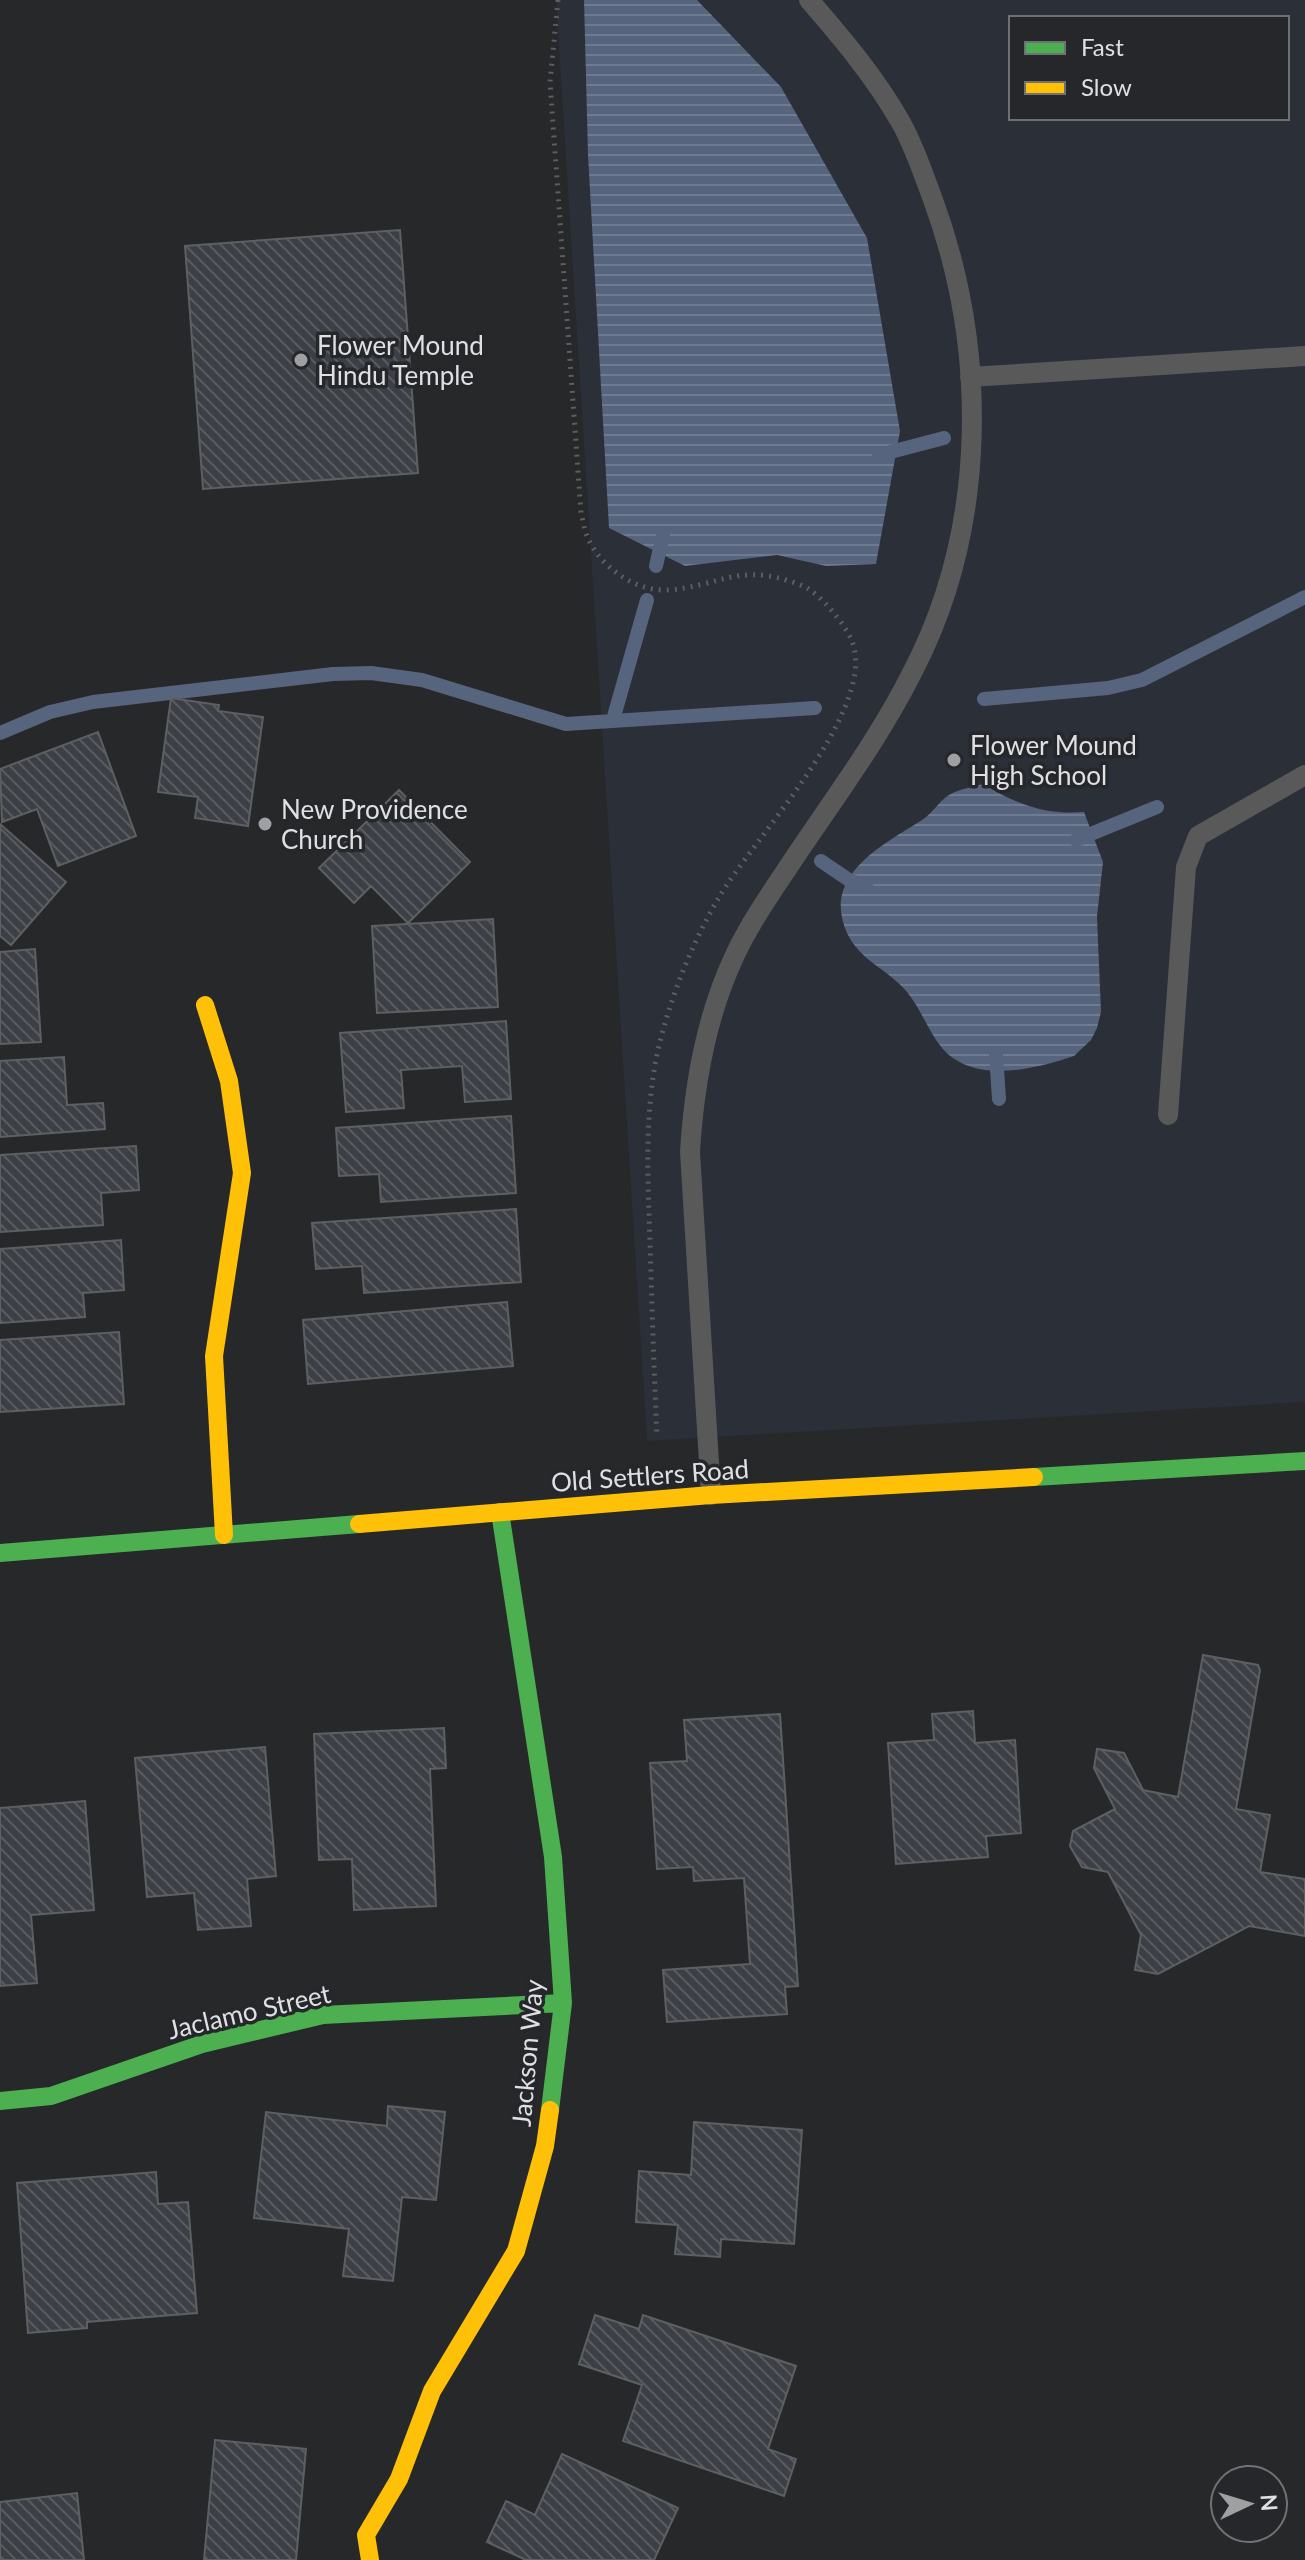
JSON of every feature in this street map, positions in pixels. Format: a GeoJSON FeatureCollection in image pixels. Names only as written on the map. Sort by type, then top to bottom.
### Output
{"type":"FeatureCollection","features":[{"type":"Feature","properties":{"kind":"street"},"geometry":{"type":"LineString","coordinates":[[205,1005],[229,1081],[242,1173],[214,1356],[224,1535]]}},
{"type":"Feature","properties":{"kind":"street","name":"Old Settlers Road"},"geometry":{"type":"LineString","coordinates":[[0,1553],[711,1495],[1305,1461]]}},
{"type":"Feature","properties":{"kind":"street","name":"Jackson Way"},"geometry":{"type":"LineString","coordinates":[[370,2560],[366,2535],[399,2479],[432,2391],[516,2251],[545,2146],[563,2003],[553,1857],[500,1512]]}},
{"type":"Feature","properties":{"kind":"street","name":"Jaclamo Street"},"geometry":{"type":"LineString","coordinates":[[0,2101],[51,2096],[202,2044],[323,2015],[563,2003]]}},
{"type":"Feature","properties":{"kind":"lane"},"geometry":{"type":"LineString","coordinates":[[711,1495],[690,1152],[692,1111],[708,1032],[720,993],[754,918],[880,730],[924,649],[950,574],[964,515],[970,458],[967,335],[945,232],[915,151],[878,85],[809,0]]}},
{"type":"Feature","properties":{"kind":"lane"},"geometry":{"type":"LineString","coordinates":[[970,377],[1305,356]]}},
{"type":"Feature","properties":{"kind":"lane"},"geometry":{"type":"LineString","coordinates":[[1168,1115],[1186,867],[1198,836],[1305,775]]}},
{"type":"Feature","properties":{"kind":"path"},"geometry":{"type":"LineString","coordinates":[[558,0],[550,82],[581,513],[587,537],[604,562],[618,574],[645,588],[666,590],[739,574],[760,573],[810,588],[832,611],[853,644],[855,679],[842,720],[718,899],[679,982],[658,1052],[647,1147],[657,1436]]}},
{"type":"Feature","properties":{"kind":"shaded area","name":"Flower Mound High School"},"geometry":{"type":"Polygon","coordinates":[[[556,0],[1305,0],[1305,1402],[647,1441],[556,0]]]}},
{"type":"Feature","properties":{"kind":"water"},"geometry":{"type":"Polygon","coordinates":[[[584,0],[697,0],[781,87],[867,238],[900,431],[876,564],[826,566],[777,555],[685,566],[609,528],[588,155],[584,0]]]}},
{"type":"Feature","properties":{"kind":"water"},"geometry":{"type":"Polygon","coordinates":[[[983,784],[1031,807],[1056,812],[1084,812],[1103,862],[1097,917],[1101,1012],[1097,1028],[1091,1040],[1074,1056],[1024,1069],[988,1070],[955,1060],[937,1041],[907,992],[859,951],[847,933],[841,913],[842,894],[849,878],[874,851],[926,817],[949,795],[983,784]]]}},
{"type":"Feature","properties":{"kind":"building","name":"Flower Mound Hindu Temple"},"geometry":{"type":"Polygon","coordinates":[[[400,230],[418,473],[203,489],[185,246],[400,230]]]}},
{"type":"Feature","properties":{"kind":"building"},"geometry":{"type":"Polygon","coordinates":[[[171,698],[219,705],[218,711],[263,717],[248,826],[195,818],[198,797],[158,792],[171,698]]]}},
{"type":"Feature","properties":{"kind":"building"},"geometry":{"type":"Polygon","coordinates":[[[98,732],[136,836],[58,866],[37,809],[2,822],[0,769],[98,732]]]}},
{"type":"Feature","properties":{"kind":"building"},"geometry":{"type":"Polygon","coordinates":[[[399,790],[470,862],[408,923],[371,886],[354,903],[319,868],[399,790]]]}},
{"type":"Feature","properties":{"kind":"building"},"geometry":{"type":"Polygon","coordinates":[[[0,824],[66,882],[11,945],[0,936],[0,824]]]}},
{"type":"Feature","properties":{"kind":"building"},"geometry":{"type":"Polygon","coordinates":[[[493,919],[498,1007],[377,1013],[372,926],[493,919]]]}},
{"type":"Feature","properties":{"kind":"building"},"geometry":{"type":"Polygon","coordinates":[[[35,949],[41,1042],[0,1044],[0,952],[35,949]]]}},
{"type":"Feature","properties":{"kind":"building"},"geometry":{"type":"Polygon","coordinates":[[[506,1021],[511,1099],[465,1102],[462,1066],[401,1070],[404,1108],[346,1112],[340,1033],[506,1021]]]}},
{"type":"Feature","properties":{"kind":"building"},"geometry":{"type":"Polygon","coordinates":[[[64,1057],[67,1105],[103,1103],[105,1129],[0,1137],[0,1061],[64,1057]]]}},
{"type":"Feature","properties":{"kind":"building"},"geometry":{"type":"Polygon","coordinates":[[[511,1116],[516,1193],[381,1202],[379,1174],[339,1176],[336,1128],[511,1116]]]}},
{"type":"Feature","properties":{"kind":"building"},"geometry":{"type":"Polygon","coordinates":[[[136,1146],[139,1190],[101,1193],[103,1225],[0,1232],[0,1155],[136,1146]]]}},
{"type":"Feature","properties":{"kind":"building"},"geometry":{"type":"Polygon","coordinates":[[[516,1209],[521,1282],[364,1293],[362,1266],[316,1269],[312,1223],[516,1209]]]}},
{"type":"Feature","properties":{"kind":"building"},"geometry":{"type":"Polygon","coordinates":[[[121,1240],[124,1290],[83,1293],[85,1317],[0,1323],[0,1249],[121,1240]]]}},
{"type":"Feature","properties":{"kind":"building"},"geometry":{"type":"Polygon","coordinates":[[[507,1302],[513,1366],[308,1384],[303,1320],[507,1302]]]}},
{"type":"Feature","properties":{"kind":"building"},"geometry":{"type":"Polygon","coordinates":[[[119,1332],[124,1404],[0,1412],[0,1340],[119,1332]]]}},
{"type":"Feature","properties":{"kind":"building"},"geometry":{"type":"Polygon","coordinates":[[[1203,1655],[1258,1665],[1260,1670],[1236,1809],[1270,1815],[1260,1872],[1305,1879],[1305,1936],[1249,1926],[1158,1974],[1135,1970],[1141,1935],[1108,1872],[1082,1867],[1070,1846],[1073,1831],[1115,1809],[1094,1768],[1097,1749],[1124,1753],[1143,1790],[1178,1797],[1203,1655]]]}},
{"type":"Feature","properties":{"kind":"building"},"geometry":{"type":"Polygon","coordinates":[[[973,1711],[975,1743],[1015,1740],[1021,1833],[986,1836],[988,1857],[896,1864],[888,1743],[934,1740],[932,1714],[973,1711]]]}},
{"type":"Feature","properties":{"kind":"building"},"geometry":{"type":"Polygon","coordinates":[[[780,1714],[798,1986],[785,1987],[787,2014],[667,2022],[663,1970],[750,1964],[744,1878],[694,1881],[693,1867],[657,1869],[650,1763],[687,1761],[684,1720],[780,1714]]]}},
{"type":"Feature","properties":{"kind":"building"},"geometry":{"type":"Polygon","coordinates":[[[444,1728],[446,1768],[430,1769],[436,1906],[354,1910],[352,1859],[319,1860],[314,1734],[444,1728]]]}},
{"type":"Feature","properties":{"kind":"building"},"geometry":{"type":"Polygon","coordinates":[[[265,1747],[276,1876],[247,1879],[251,1926],[198,1930],[194,1893],[147,1897],[135,1758],[265,1747]]]}},
{"type":"Feature","properties":{"kind":"building"},"geometry":{"type":"Polygon","coordinates":[[[85,1801],[94,1910],[31,1915],[37,1983],[0,1986],[0,1808],[85,1801]]]}},
{"type":"Feature","properties":{"kind":"building"},"geometry":{"type":"Polygon","coordinates":[[[388,2106],[445,2112],[436,2200],[402,2197],[393,2281],[343,2276],[349,2229],[254,2218],[266,2112],[387,2126],[388,2106]]]}},
{"type":"Feature","properties":{"kind":"building"},"geometry":{"type":"Polygon","coordinates":[[[694,2122],[802,2130],[794,2244],[721,2239],[720,2257],[675,2254],[678,2225],[636,2222],[639,2171],[691,2175],[694,2122]]]}},
{"type":"Feature","properties":{"kind":"building"},"geometry":{"type":"Polygon","coordinates":[[[156,2172],[158,2204],[188,2202],[197,2313],[87,2322],[87,2328],[28,2333],[17,2183],[156,2172]]]}},
{"type":"Feature","properties":{"kind":"building"},"geometry":{"type":"Polygon","coordinates":[[[595,2315],[639,2329],[643,2315],[796,2366],[768,2449],[796,2459],[784,2496],[623,2441],[642,2385],[579,2364],[595,2315]]]}},
{"type":"Feature","properties":{"kind":"building"},"geometry":{"type":"Polygon","coordinates":[[[215,2440],[306,2449],[296,2560],[204,2560],[215,2440]]]}},
{"type":"Feature","properties":{"kind":"building"},"geometry":{"type":"Polygon","coordinates":[[[562,2454],[678,2508],[654,2560],[526,2560],[487,2542],[506,2501],[535,2515],[562,2454]]]}},
{"type":"Feature","properties":{"kind":"building"},"geometry":{"type":"Polygon","coordinates":[[[77,2493],[84,2560],[0,2560],[0,2502],[77,2493]]]}},
{"type":"Feature","properties":{"kind":"waterway"},"geometry":{"type":"LineString","coordinates":[[879,455],[944,438]]}},
{"type":"Feature","properties":{"kind":"waterway"},"geometry":{"type":"LineString","coordinates":[[656,566],[663,535]]}},
{"type":"Feature","properties":{"kind":"waterway"},"geometry":{"type":"LineString","coordinates":[[984,699],[1108,688],[1142,680],[1305,597]]}},
{"type":"Feature","properties":{"kind":"waterway"},"geometry":{"type":"LineString","coordinates":[[613,720],[647,600]]}},
{"type":"Feature","properties":{"kind":"waterway"},"geometry":{"type":"LineString","coordinates":[[0,733],[50,712],[93,702],[333,674],[371,673],[422,680],[566,724],[815,708]]}},
{"type":"Feature","properties":{"kind":"waterway"},"geometry":{"type":"LineString","coordinates":[[1076,840],[1157,807]]}},
{"type":"Feature","properties":{"kind":"waterway"},"geometry":{"type":"LineString","coordinates":[[821,861],[849,880],[866,886]]}},
{"type":"Feature","properties":{"kind":"waterway"},"geometry":{"type":"LineString","coordinates":[[996,1055],[999,1099]]}},
{"type":"Feature","properties":{"kind":"traffic: fast"},"geometry":{"type":"LineString","coordinates":[[1034,1477],[1305,1461]]}},
{"type":"Feature","properties":{"kind":"traffic: fast"},"geometry":{"type":"LineString","coordinates":[[500,1512],[553,1857],[563,2003],[550,2110]]}},
{"type":"Feature","properties":{"kind":"traffic: fast"},"geometry":{"type":"LineString","coordinates":[[0,1553],[359,1524]]}},
{"type":"Feature","properties":{"kind":"traffic: fast"},"geometry":{"type":"LineString","coordinates":[[0,2101],[51,2096],[202,2044],[323,2015],[563,2003]]}},
{"type":"Feature","properties":{"kind":"traffic: slow"},"geometry":{"type":"LineString","coordinates":[[205,1005],[229,1081],[242,1173],[214,1356],[224,1535]]}},
{"type":"Feature","properties":{"kind":"traffic: slow"},"geometry":{"type":"LineString","coordinates":[[359,1524],[711,1495],[1034,1477]]}},
{"type":"Feature","properties":{"kind":"traffic: slow"},"geometry":{"type":"LineString","coordinates":[[370,2560],[366,2535],[399,2479],[432,2391],[516,2251],[545,2146],[550,2110]]}},
{"type":"Feature","properties":{"kind":"place","name":"Flower Mound Hindu Temple"},"geometry":{"type":"Point","coordinates":[301,360]}},
{"type":"Feature","properties":{"kind":"place","name":"Flower Mound High School"},"geometry":{"type":"Point","coordinates":[954,760]}},
{"type":"Feature","properties":{"kind":"place","name":"New Providence Church"},"geometry":{"type":"Point","coordinates":[265,824]}}]}
